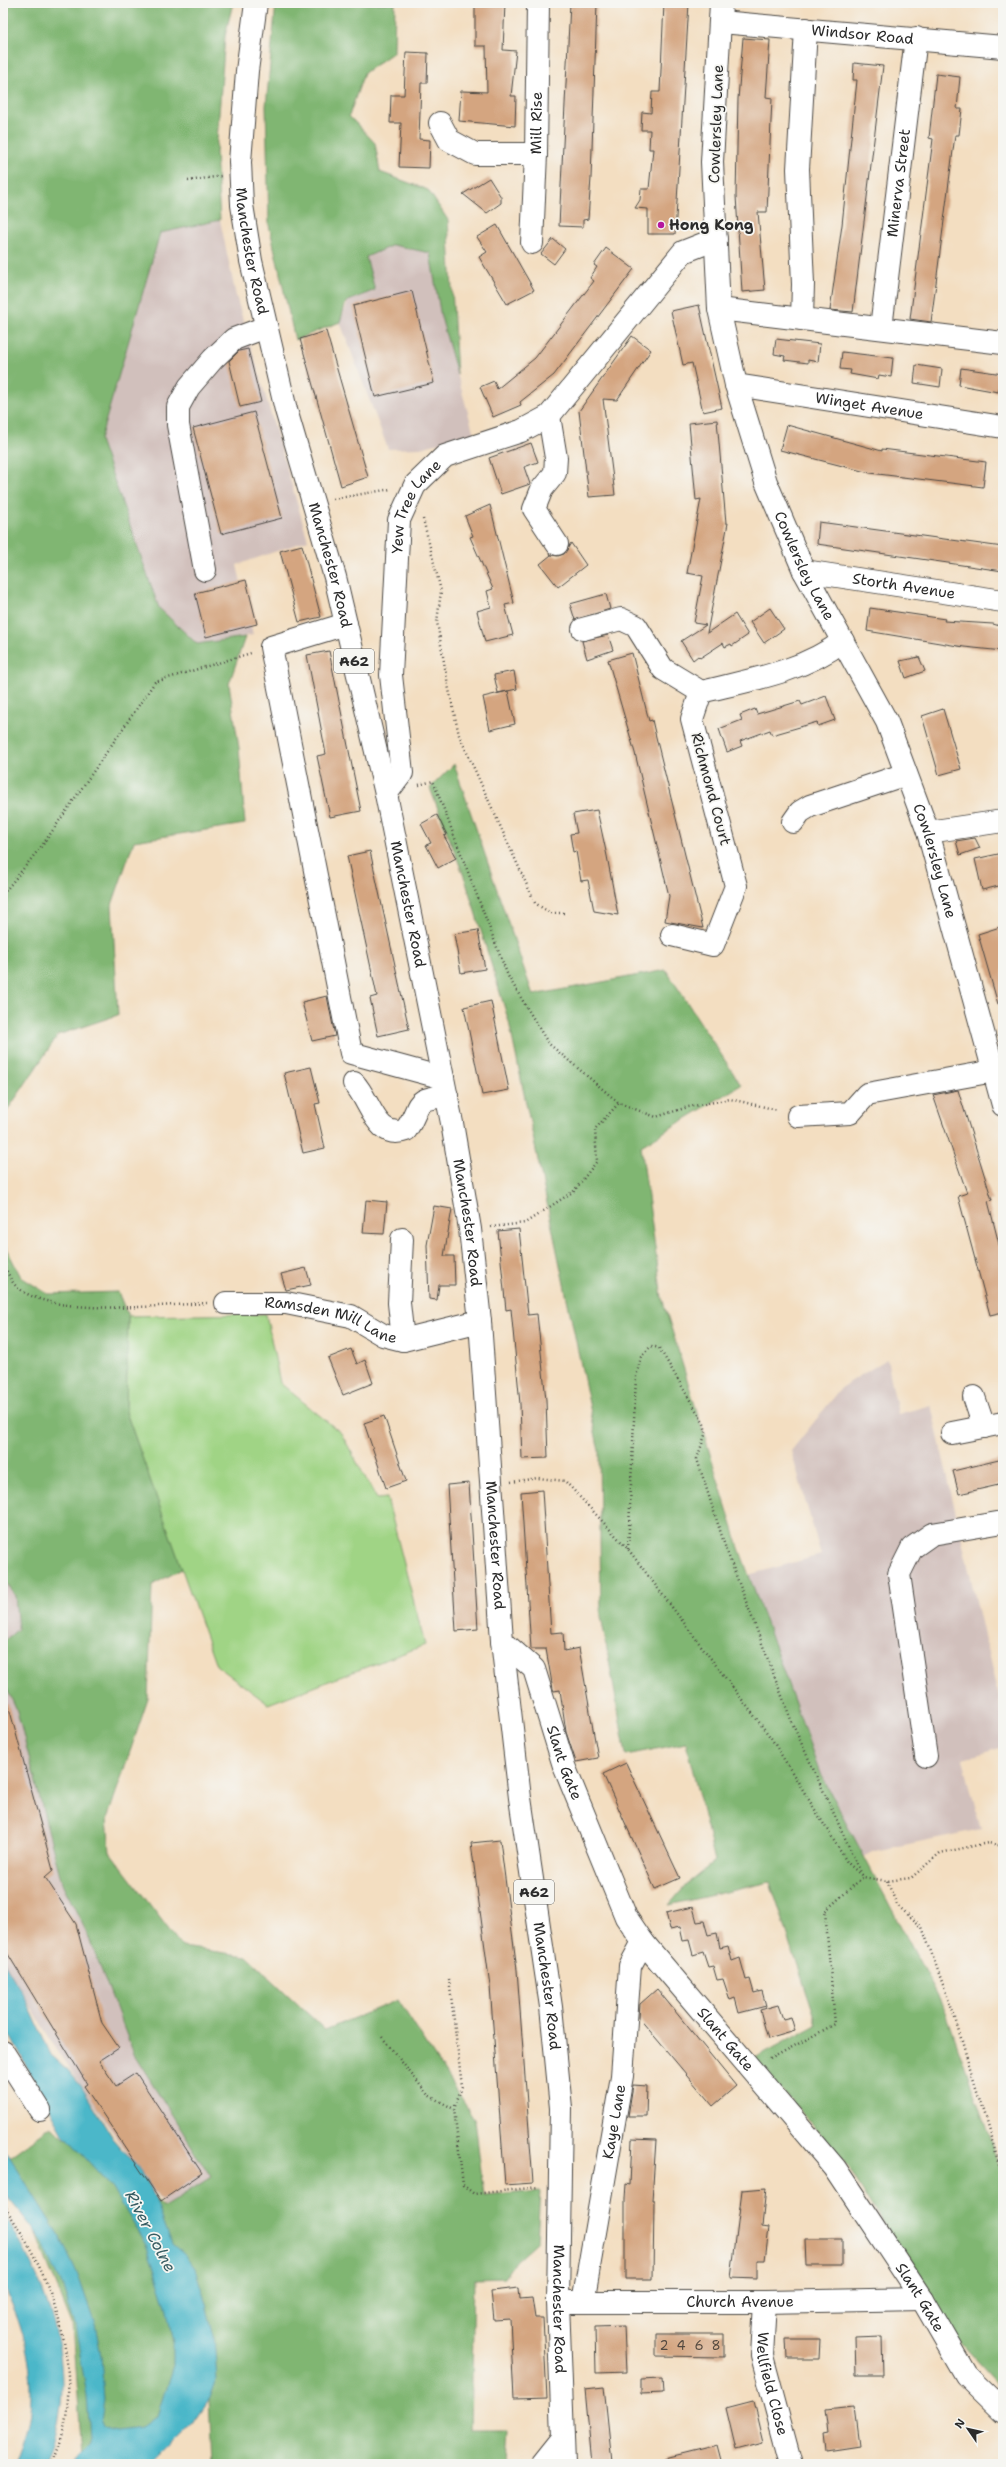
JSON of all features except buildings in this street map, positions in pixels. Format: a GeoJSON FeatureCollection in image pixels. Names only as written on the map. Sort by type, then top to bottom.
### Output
{"type":"FeatureCollection","features":[{"type":"Feature","properties":{"kind":"street","name":"Manchester Road"},"geometry":{"type":"LineString","coordinates":[[256,3],[247,71],[240,162],[241,191],[251,261],[286,410],[346,624],[386,794],[445,1087],[470,1229],[480,1321],[493,1485],[502,1641],[520,1798],[551,2007],[561,2108],[558,2302],[564,2464]]}},
{"type":"Feature","properties":{"kind":"street","name":"Mill Rise"},"geometry":{"type":"LineString","coordinates":[[532,244],[536,154],[538,3]]}},
{"type":"Feature","properties":{"kind":"street","name":"Windsor Road"},"geometry":{"type":"LineString","coordinates":[[721,12],[806,29],[1003,47]]}},
{"type":"Feature","properties":{"kind":"street","name":"Cowlersley Lane"},"geometry":{"type":"LineString","coordinates":[[721,12],[712,162],[720,309],[736,385],[766,482],[804,571],[887,722],[928,832],[1003,1103]]}},
{"type":"Feature","properties":{"kind":"street"},"geometry":{"type":"LineString","coordinates":[[802,318],[803,284],[798,170],[806,29]]}},
{"type":"Feature","properties":{"kind":"street","name":"Minerva Street"},"geometry":{"type":"LineString","coordinates":[[881,328],[916,38]]}},
{"type":"Feature","properties":{"kind":"street"},"geometry":{"type":"LineString","coordinates":[[440,123],[449,140],[475,154],[536,154]]}},
{"type":"Feature","properties":{"kind":"street","name":"Yew Tree Lane"},"geometry":{"type":"LineString","coordinates":[[386,794],[402,773],[391,675],[398,520],[414,484],[445,456],[521,431],[549,416],[683,252],[716,239]]}},
{"type":"Feature","properties":{"kind":"street"},"geometry":{"type":"LineString","coordinates":[[720,309],[1003,343]]}},
{"type":"Feature","properties":{"kind":"street"},"geometry":{"type":"LineString","coordinates":[[205,570],[178,425],[178,407],[203,370],[234,339],[266,327]]}},
{"type":"Feature","properties":{"kind":"street","name":"Winget Avenue"},"geometry":{"type":"LineString","coordinates":[[736,385],[1003,427]]}},
{"type":"Feature","properties":{"kind":"street"},"geometry":{"type":"LineString","coordinates":[[549,416],[556,458],[555,473],[542,489],[534,509],[557,544]]}},
{"type":"Feature","properties":{"kind":"street","name":"Storth Avenue"},"geometry":{"type":"LineString","coordinates":[[804,571],[1003,601]]}},
{"type":"Feature","properties":{"kind":"street"},"geometry":{"type":"LineString","coordinates":[[583,629],[621,619],[636,626],[663,669],[701,692],[792,669],[824,656],[843,641]]}},
{"type":"Feature","properties":{"kind":"street"},"geometry":{"type":"LineString","coordinates":[[346,624],[271,647],[351,1054],[445,1087]]}},
{"type":"Feature","properties":{"kind":"street","name":"Richmond Court"},"geometry":{"type":"LineString","coordinates":[[672,935],[714,945],[736,886],[692,720],[701,692]]}},
{"type":"Feature","properties":{"kind":"street"},"geometry":{"type":"LineString","coordinates":[[793,822],[800,812],[810,806],[906,774]]}},
{"type":"Feature","properties":{"kind":"street"},"geometry":{"type":"LineString","coordinates":[[928,832],[1003,821]]}},
{"type":"Feature","properties":{"kind":"street"},"geometry":{"type":"LineString","coordinates":[[798,1116],[850,1113],[867,1094],[994,1071]]}},
{"type":"Feature","properties":{"kind":"street"},"geometry":{"type":"LineString","coordinates":[[354,1083],[363,1093],[378,1122],[388,1132],[397,1133],[406,1130],[420,1102],[445,1087]]}},
{"type":"Feature","properties":{"kind":"street"},"geometry":{"type":"LineString","coordinates":[[402,1239],[399,1303],[402,1340]]}},
{"type":"Feature","properties":{"kind":"street","name":"Ramsden Mill Lane"},"geometry":{"type":"LineString","coordinates":[[226,1303],[286,1303],[351,1316],[383,1335],[402,1340],[480,1321]]}},
{"type":"Feature","properties":{"kind":"street"},"geometry":{"type":"LineString","coordinates":[[952,1433],[994,1425],[974,1397]]}},
{"type":"Feature","properties":{"kind":"street"},"geometry":{"type":"LineString","coordinates":[[926,1756],[899,1574],[912,1548],[932,1534],[1003,1522]]}},
{"type":"Feature","properties":{"kind":"street","name":"Slant Gate"},"geometry":{"type":"LineString","coordinates":[[502,1641],[534,1669],[564,1766],[626,1917],[642,1942],[835,2168],[922,2300],[966,2375],[1003,2411]]}},
{"type":"Feature","properties":{"kind":"street","name":"Kaye Lane"},"geometry":{"type":"LineString","coordinates":[[583,2302],[622,2076],[630,1966],[642,1942]]}},
{"type":"Feature","properties":{"kind":"street"},"geometry":{"type":"LineString","coordinates":[[3,2052],[40,2110]]}},
{"type":"Feature","properties":{"kind":"street","name":"Church Avenue"},"geometry":{"type":"LineString","coordinates":[[558,2302],[922,2300]]}},
{"type":"Feature","properties":{"kind":"street","name":"Wellfield Close"},"geometry":{"type":"LineString","coordinates":[[765,2302],[762,2356],[791,2464]]}},
{"type":"Feature","properties":{"kind":"street"},"geometry":{"type":"LineString","coordinates":[[542,2464],[562,2439]]}},
{"type":"Feature","properties":{"kind":"path"},"geometry":{"type":"LineString","coordinates":[[188,181],[220,176],[221,183]]}},
{"type":"Feature","properties":{"kind":"path"},"geometry":{"type":"LineString","coordinates":[[314,506],[333,499],[414,484]]}},
{"type":"Feature","properties":{"kind":"path"},"geometry":{"type":"LineString","coordinates":[[422,515],[441,591],[437,622],[448,685],[459,735],[535,903],[550,913],[564,913]]}},
{"type":"Feature","properties":{"kind":"path"},"geometry":{"type":"LineString","coordinates":[[3,894],[44,843],[155,682],[271,647]]}},
{"type":"Feature","properties":{"kind":"path"},"geometry":{"type":"LineString","coordinates":[[386,794],[433,781],[508,976],[548,1042],[619,1104],[656,1116],[688,1107],[730,1099],[767,1106],[798,1116]]}},
{"type":"Feature","properties":{"kind":"path"},"geometry":{"type":"LineString","coordinates":[[470,1229],[525,1223],[574,1191],[598,1161],[595,1130],[619,1104]]}},
{"type":"Feature","properties":{"kind":"path"},"geometry":{"type":"LineString","coordinates":[[3,1264],[15,1285],[43,1302],[88,1308],[226,1303]]}},
{"type":"Feature","properties":{"kind":"path"},"geometry":{"type":"LineString","coordinates":[[628,1549],[636,1377],[641,1357],[651,1346],[658,1348],[664,1356],[704,1424],[706,1432],[697,1459],[726,1549],[794,1725],[863,1877]]}},
{"type":"Feature","properties":{"kind":"path"},"geometry":{"type":"LineString","coordinates":[[493,1485],[538,1478],[565,1481],[628,1549],[771,1738],[847,1862],[863,1877],[888,1881],[911,1878],[940,1853],[988,1844],[1003,1846]]}},
{"type":"Feature","properties":{"kind":"path"},"geometry":{"type":"LineString","coordinates":[[750,2070],[836,2024],[825,1911],[863,1877]]}},
{"type":"Feature","properties":{"kind":"path"},"geometry":{"type":"LineString","coordinates":[[888,1881],[897,1905],[922,1927],[954,2015],[1003,2177]]}},
{"type":"Feature","properties":{"kind":"path"},"geometry":{"type":"LineString","coordinates":[[449,1979],[462,2086],[454,2109],[463,2185],[474,2194],[560,2185]]}},
{"type":"Feature","properties":{"kind":"path"},"geometry":{"type":"LineString","coordinates":[[382,2037],[428,2095],[454,2109]]}},
{"type":"Feature","properties":{"kind":"path"},"geometry":{"type":"LineString","coordinates":[[3,2205],[20,2229],[51,2294],[66,2354],[68,2399],[65,2425],[52,2464]]}},
{"type":"Feature","properties":{"kind":"shaded area"},"geometry":{"type":"Polygon","coordinates":[[[220,220],[236,296],[308,540],[237,565],[253,635],[197,644],[159,608],[100,440],[160,233],[220,220]]]}},
{"type":"Feature","properties":{"kind":"shaded area"},"geometry":{"type":"Polygon","coordinates":[[[393,245],[430,253],[441,317],[474,434],[420,448],[388,449],[340,322],[366,257],[393,245]]]}},
{"type":"Feature","properties":{"kind":"shaded area"},"geometry":{"type":"Polygon","coordinates":[[[887,1359],[898,1414],[931,1405],[1003,1718],[1003,1747],[963,1759],[981,1829],[875,1851],[864,1857],[820,1773],[748,1575],[821,1555],[791,1451],[842,1387],[887,1359]]]}},
{"type":"Feature","properties":{"kind":"shaded area"},"geometry":{"type":"Polygon","coordinates":[[[3,1577],[15,1596],[18,1630],[3,1642],[3,1577]]]}},
{"type":"Feature","properties":{"kind":"shaded area"},"geometry":{"type":"Polygon","coordinates":[[[3,1680],[17,1711],[62,1883],[87,1933],[134,2054],[211,2177],[164,2207],[60,2055],[3,1961],[3,1680]]]}},
{"type":"Feature","properties":{"kind":"green space"},"geometry":{"type":"Polygon","coordinates":[[[3,3],[233,3],[225,36],[216,153],[220,220],[160,233],[100,440],[159,608],[197,644],[245,637],[229,684],[239,748],[245,824],[134,841],[112,905],[118,1015],[58,1035],[3,1117],[3,3]]]}},
{"type":"Feature","properties":{"kind":"green space"},"geometry":{"type":"Polygon","coordinates":[[[276,3],[395,3],[394,52],[364,73],[349,116],[375,143],[380,172],[428,190],[448,220],[457,374],[441,317],[430,253],[393,245],[366,257],[375,290],[346,302],[340,322],[295,340],[269,225],[266,106],[276,3]]]}},
{"type":"Feature","properties":{"kind":"green space"},"geometry":{"type":"Polygon","coordinates":[[[454,764],[533,995],[666,970],[741,1085],[641,1146],[662,1298],[739,1548],[820,1773],[946,2012],[1003,2177],[1003,2390],[952,2334],[843,2159],[753,2059],[817,2024],[770,1882],[669,1905],[688,1883],[715,1861],[686,1743],[626,1755],[601,1616],[599,1451],[509,1022],[465,879],[430,788],[454,764]]]}},
{"type":"Feature","properties":{"kind":"green space"},"geometry":{"type":"Polygon","coordinates":[[[3,1242],[21,1277],[48,1294],[118,1292],[128,1316],[126,1412],[182,1569],[152,1585],[148,1699],[107,1819],[110,1852],[182,1947],[247,1956],[325,2030],[398,2000],[475,2120],[484,2196],[540,2191],[537,2241],[515,2261],[504,2278],[474,2279],[471,2431],[507,2431],[505,2464],[212,2464],[209,2398],[81,2455],[72,2324],[6,2160],[51,2127],[164,2207],[211,2177],[134,2054],[87,1933],[62,1883],[17,1711],[3,1680],[3,1642],[18,1629],[15,1596],[3,1577],[3,1242]]]}},
{"type":"Feature","properties":{"kind":"green space"},"geometry":{"type":"Polygon","coordinates":[[[266,1314],[280,1383],[341,1433],[377,1499],[387,1498],[425,1645],[268,1704],[216,1665],[126,1412],[128,1316],[266,1314]]]}},
{"type":"Feature","properties":{"kind":"water","name":"River Colne"},"geometry":{"type":"Polygon","coordinates":[[[3,1961],[26,1999],[51,2055],[67,2069],[81,2086],[113,2138],[132,2160],[150,2186],[172,2244],[185,2255],[195,2268],[206,2304],[214,2336],[217,2379],[210,2398],[193,2423],[152,2464],[69,2464],[88,2444],[90,2437],[87,2396],[75,2325],[63,2287],[44,2246],[31,2226],[3,2192],[3,2146],[61,2239],[79,2278],[95,2324],[101,2356],[104,2399],[101,2422],[104,2428],[118,2431],[141,2428],[157,2416],[173,2365],[173,2343],[166,2306],[147,2247],[113,2189],[63,2133],[3,2023],[3,1961]]]}},
{"type":"Feature","properties":{"kind":"water"},"geometry":{"type":"Polygon","coordinates":[[[3,2212],[35,2272],[47,2303],[56,2334],[61,2366],[62,2398],[56,2431],[45,2464],[15,2464],[27,2430],[30,2413],[31,2378],[25,2343],[3,2279],[3,2212]]]}},
{"type":"Feature","properties":{"kind":"place","name":"Hong Kong"},"geometry":{"type":"Point","coordinates":[661,225]}}]}
